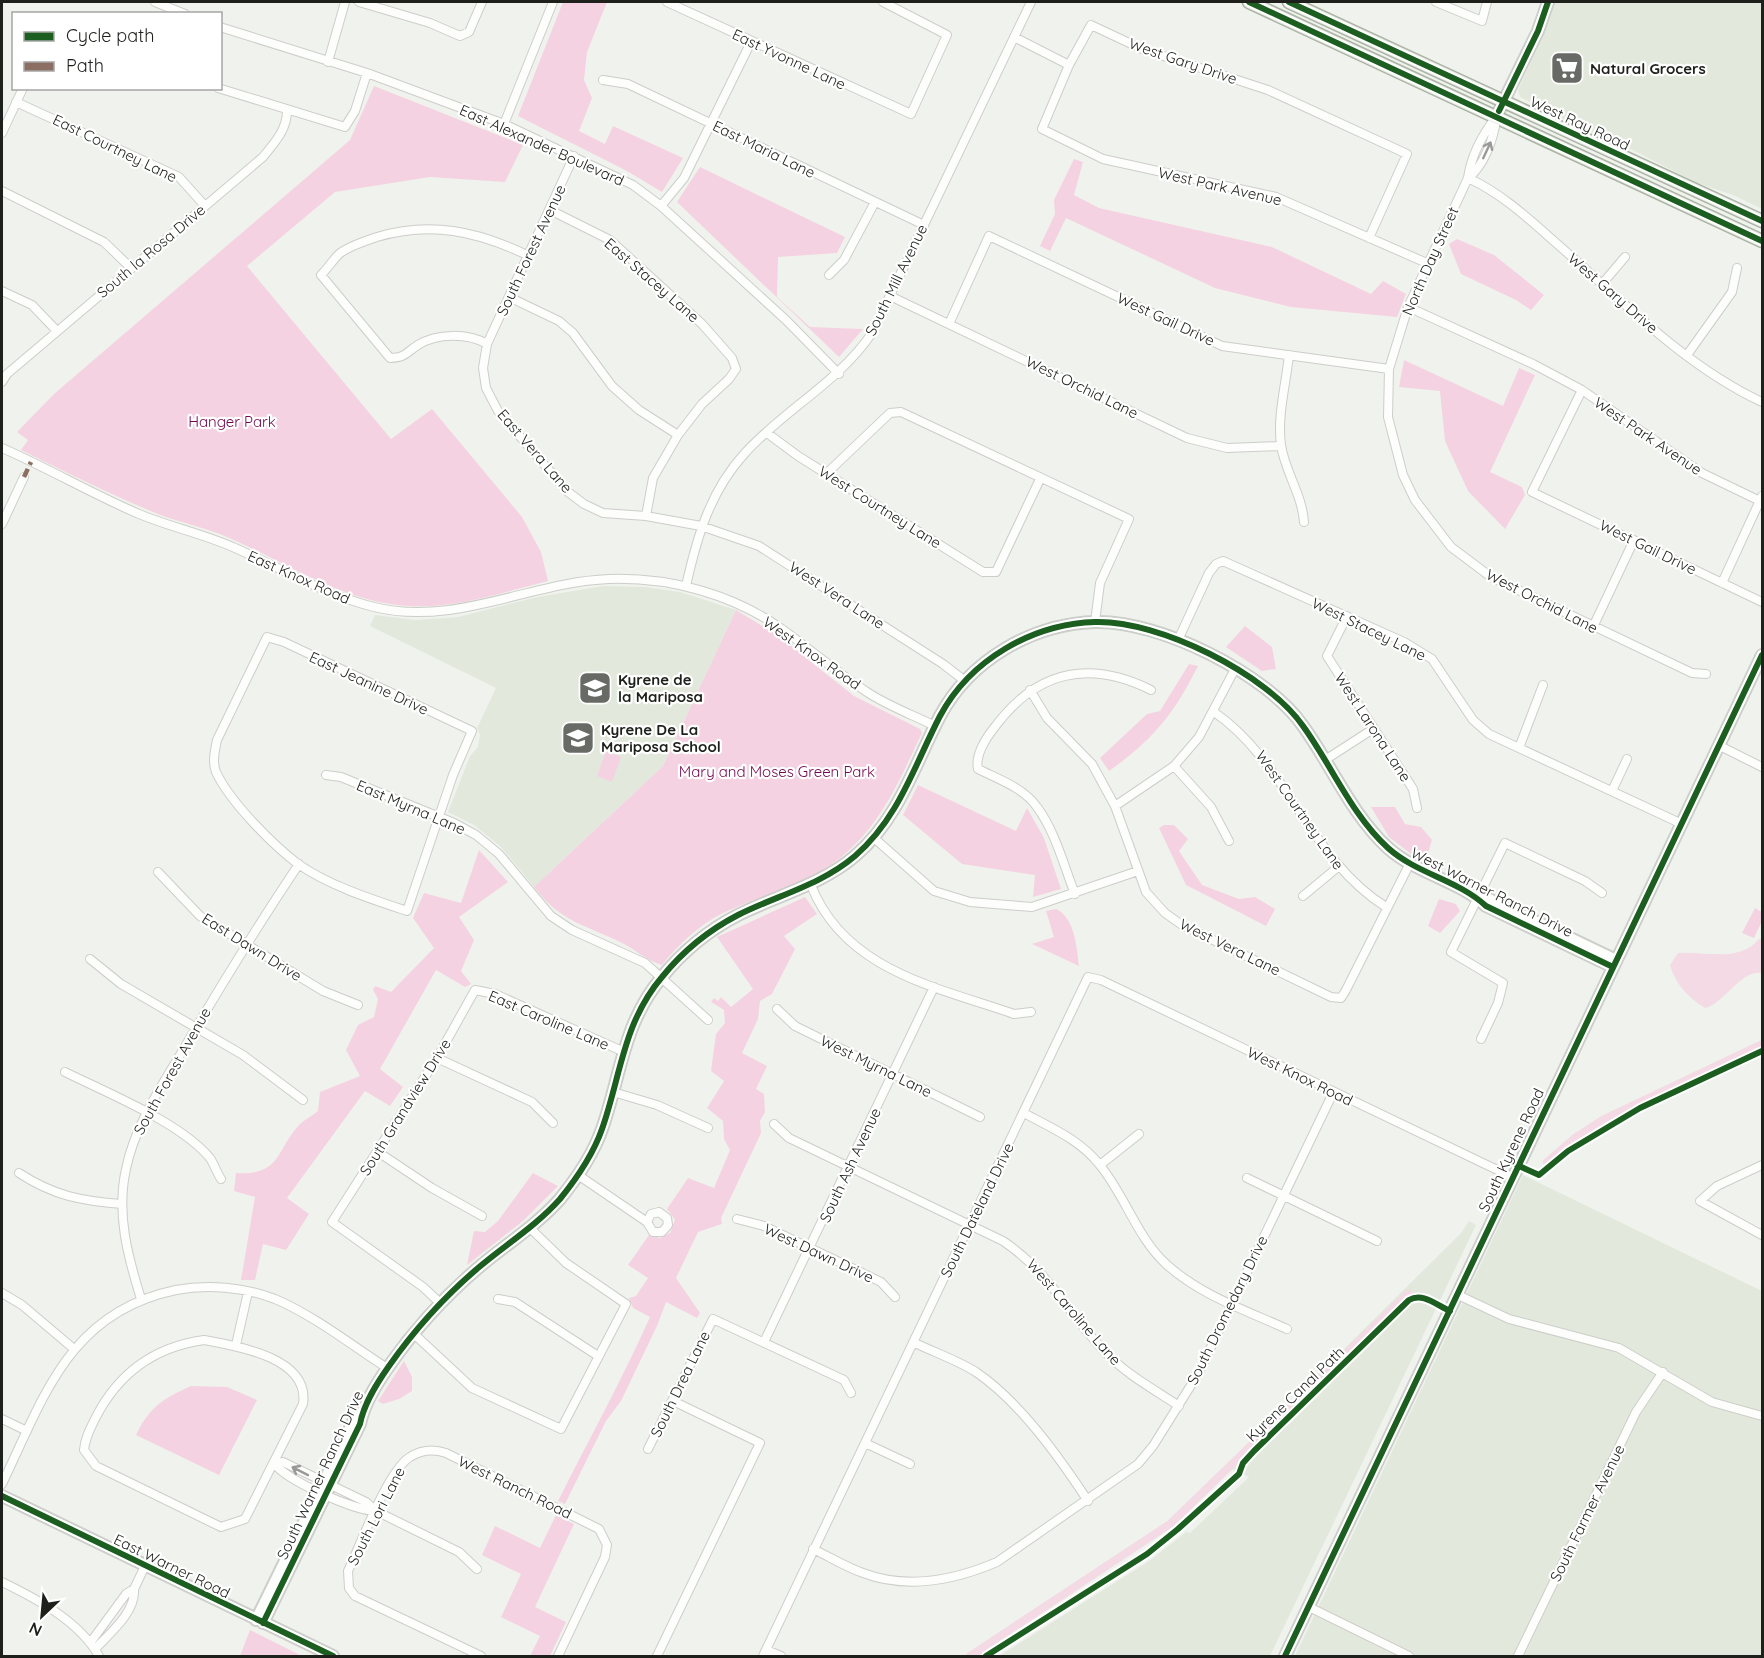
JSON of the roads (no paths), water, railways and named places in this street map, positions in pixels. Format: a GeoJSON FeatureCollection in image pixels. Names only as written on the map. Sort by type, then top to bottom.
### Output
{"type":"FeatureCollection","features":[{"type":"Feature","properties":{"kind":"main road","name":"West Ray Road"},"geometry":{"type":"LineString","coordinates":[[1248,2],[1762,241]]}},
{"type":"Feature","properties":{"kind":"main road","name":"West Ray Road"},"geometry":{"type":"LineString","coordinates":[[1289,2],[1762,222]]}},
{"type":"Feature","properties":{"kind":"street"},"geometry":{"type":"LineString","coordinates":[[155,2],[180,12]]}},
{"type":"Feature","properties":{"kind":"street"},"geometry":{"type":"LineString","coordinates":[[328,62],[345,2]]}},
{"type":"Feature","properties":{"kind":"street"},"geometry":{"type":"LineString","coordinates":[[359,2],[430,23],[460,36],[469,32],[482,2]]}},
{"type":"Feature","properties":{"kind":"street"},"geometry":{"type":"LineString","coordinates":[[504,124],[553,2]]}},
{"type":"Feature","properties":{"kind":"street","name":"East Yvonne Lane"},"geometry":{"type":"LineString","coordinates":[[667,2],[911,114],[947,35],[883,2]]}},
{"type":"Feature","properties":{"kind":"street","name":"South Mill Avenue"},"geometry":{"type":"LineString","coordinates":[[686,586],[701,526],[726,477],[766,433],[839,374],[872,333],[1031,2]]}},
{"type":"Feature","properties":{"kind":"street"},"geometry":{"type":"LineString","coordinates":[[1436,2],[1482,21],[1487,2]]}},
{"type":"Feature","properties":{"kind":"street","name":"North Day Street"},"geometry":{"type":"LineString","coordinates":[[1388,417],[1389,369],[1408,307],[1468,178],[1477,171],[1495,132],[1496,117],[1538,31],[1548,2]]}},
{"type":"Feature","properties":{"kind":"street","name":"West Gary Drive"},"geometry":{"type":"LineString","coordinates":[[1069,65],[1091,25],[1142,49],[1268,90],[1407,154],[1369,238]]}},
{"type":"Feature","properties":{"kind":"street","name":"East Alexander Boulevard"},"geometry":{"type":"LineString","coordinates":[[222,28],[367,73],[504,124],[633,185],[661,206],[818,350],[839,374]]}},
{"type":"Feature","properties":{"kind":"street"},"geometry":{"type":"LineString","coordinates":[[1014,37],[1069,65]]}},
{"type":"Feature","properties":{"kind":"street"},"geometry":{"type":"LineString","coordinates":[[661,206],[684,178],[751,42]]}},
{"type":"Feature","properties":{"kind":"street","name":"West Park Avenue"},"geometry":{"type":"LineString","coordinates":[[1069,65],[1042,129],[1103,159],[1276,197],[1429,264]]}},
{"type":"Feature","properties":{"kind":"street"},"geometry":{"type":"LineString","coordinates":[[222,89],[345,127],[356,111],[367,73]]}},
{"type":"Feature","properties":{"kind":"street","name":"East Maria Lane"},"geometry":{"type":"LineString","coordinates":[[603,80],[628,84],[924,225]]}},
{"type":"Feature","properties":{"kind":"street"},"geometry":{"type":"LineString","coordinates":[[2,133],[21,90]]}},
{"type":"Feature","properties":{"kind":"street","name":"East Courtney Lane"},"geometry":{"type":"LineString","coordinates":[[16,102],[178,177],[205,206]]}},
{"type":"Feature","properties":{"kind":"street","name":"South la Rosa Drive"},"geometry":{"type":"LineString","coordinates":[[2,382],[7,374],[56,330],[263,157],[280,137],[287,119],[287,111]]}},
{"type":"Feature","properties":{"kind":"street","name":"South Forest Avenue"},"geometry":{"type":"LineString","coordinates":[[487,344],[574,156]]}},
{"type":"Feature","properties":{"kind":"street","name":"West Gary Drive"},"geometry":{"type":"LineString","coordinates":[[1468,178],[1508,201],[1687,355],[1734,388],[1762,402]]}},
{"type":"Feature","properties":{"kind":"street"},"geometry":{"type":"LineString","coordinates":[[2,191],[104,242],[131,268]]}},
{"type":"Feature","properties":{"kind":"street"},"geometry":{"type":"LineString","coordinates":[[829,275],[844,260],[875,202]]}},
{"type":"Feature","properties":{"kind":"street","name":"East Stacey Lane"},"geometry":{"type":"LineString","coordinates":[[550,210],[610,240],[702,324],[732,358],[736,369],[702,404],[678,435]]}},
{"type":"Feature","properties":{"kind":"street"},"geometry":{"type":"LineString","coordinates":[[487,344],[463,336],[439,338],[419,344],[403,357],[390,358],[321,275],[340,254],[365,241],[400,230],[460,230],[498,241],[527,255]]}},
{"type":"Feature","properties":{"kind":"street","name":"West Gail Drive"},"geometry":{"type":"LineString","coordinates":[[949,324],[989,236],[1222,346],[1389,369]]}},
{"type":"Feature","properties":{"kind":"street"},"geometry":{"type":"LineString","coordinates":[[1602,284],[1625,257]]}},
{"type":"Feature","properties":{"kind":"street"},"geometry":{"type":"LineString","coordinates":[[1687,355],[1732,292],[1737,268]]}},
{"type":"Feature","properties":{"kind":"street"},"geometry":{"type":"LineString","coordinates":[[2,291],[32,305],[56,330]]}},
{"type":"Feature","properties":{"kind":"street","name":"West Orchid Lane"},"geometry":{"type":"LineString","coordinates":[[890,296],[1187,438],[1227,448],[1281,446]]}},
{"type":"Feature","properties":{"kind":"street"},"geometry":{"type":"LineString","coordinates":[[509,297],[559,321],[573,333],[612,386],[639,410],[678,435],[653,478],[646,516]]}},
{"type":"Feature","properties":{"kind":"street","name":"West Park Avenue"},"geometry":{"type":"LineString","coordinates":[[1408,307],[1533,364],[1582,390],[1702,473],[1761,499]]}},
{"type":"Feature","properties":{"kind":"street","name":"East Vera Lane"},"geometry":{"type":"LineString","coordinates":[[487,344],[483,368],[486,388],[498,411],[568,492],[584,504],[603,513],[646,516],[701,526]]}},
{"type":"Feature","properties":{"kind":"street"},"geometry":{"type":"LineString","coordinates":[[1289,355],[1281,421],[1281,446],[1302,502],[1304,522]]}},
{"type":"Feature","properties":{"kind":"street","name":"West Gail Drive"},"geometry":{"type":"LineString","coordinates":[[1582,390],[1532,492],[1762,602]]}},
{"type":"Feature","properties":{"kind":"street"},"geometry":{"type":"LineString","coordinates":[[826,473],[890,412],[901,412],[1129,519],[1100,583],[1095,622]]}},
{"type":"Feature","properties":{"kind":"street","name":"West Orchid Lane"},"geometry":{"type":"LineString","coordinates":[[1388,417],[1407,483],[1415,500],[1451,547],[1491,578],[1692,673],[1706,674]]}},
{"type":"Feature","properties":{"kind":"street","name":"West Courtney Lane"},"geometry":{"type":"LineString","coordinates":[[766,433],[983,572],[996,572],[1040,478]]}},
{"type":"Feature","properties":{"kind":"street","name":"East Knox Road"},"geometry":{"type":"LineString","coordinates":[[2,448],[139,514],[224,543],[333,595],[375,607],[407,612],[447,611],[576,582],[606,579],[644,579],[686,586]]}},
{"type":"Feature","properties":{"kind":"street"},"geometry":{"type":"LineString","coordinates":[[2,524],[24,477]]}},
{"type":"Feature","properties":{"kind":"street"},"geometry":{"type":"LineString","coordinates":[[1722,583],[1761,499]]}},
{"type":"Feature","properties":{"kind":"street","name":"West Vera Lane"},"geometry":{"type":"LineString","coordinates":[[701,526],[740,538],[773,554],[944,664],[965,681]]}},
{"type":"Feature","properties":{"kind":"street"},"geometry":{"type":"LineString","coordinates":[[1593,627],[1634,540]]}},
{"type":"Feature","properties":{"kind":"street","name":"West Stacey Lane"},"geometry":{"type":"LineString","coordinates":[[1178,640],[1209,573],[1216,564],[1223,561],[1404,642],[1432,659],[1473,720],[1490,734],[1682,824]]}},
{"type":"Feature","properties":{"kind":"street","name":"West Knox Road"},"geometry":{"type":"LineString","coordinates":[[686,586],[739,604],[765,619],[875,697],[935,726]]}},
{"type":"Feature","properties":{"kind":"street","name":"West Larona Lane"},"geometry":{"type":"LineString","coordinates":[[1347,616],[1327,656],[1372,729],[1413,789],[1417,807]]}},
{"type":"Feature","properties":{"kind":"street","name":"West Warner Ranch Drive"},"geometry":{"type":"LineString","coordinates":[[1095,622],[1146,628],[1178,640],[1264,686],[1290,710],[1371,829],[1409,865],[1478,898],[1486,906],[1540,927],[1615,963]]}},
{"type":"Feature","properties":{"kind":"street","name":"South Warner Ranch Drive"},"geometry":{"type":"LineString","coordinates":[[260,1621],[325,1488],[360,1424],[362,1412],[387,1368],[413,1333],[440,1303],[530,1228],[558,1201],[578,1175],[597,1141],[613,1092],[622,1051],[642,1007],[662,977],[687,950],[725,922],[811,885],[844,865],[874,838],[895,811],[935,726],[965,681],[992,658],[1017,641],[1052,629],[1095,622]]}},
{"type":"Feature","properties":{"kind":"street","name":"East Jeanine Drive"},"geometry":{"type":"LineString","coordinates":[[299,864],[255,823],[216,771],[214,755],[217,740],[267,637],[284,642],[472,731],[438,817]]}},
{"type":"Feature","properties":{"kind":"street","name":"South Kyrene Road"},"geometry":{"type":"LineString","coordinates":[[1285,1656],[1762,655]]}},
{"type":"Feature","properties":{"kind":"street"},"geometry":{"type":"LineString","coordinates":[[1116,806],[1174,766],[1200,737],[1235,669]]}},
{"type":"Feature","properties":{"kind":"street"},"geometry":{"type":"LineString","coordinates":[[1075,894],[1037,806],[1007,783],[978,770],[976,760],[991,732],[1010,707],[1030,690],[1056,678],[1085,672],[1124,677],[1151,690]]}},
{"type":"Feature","properties":{"kind":"street"},"geometry":{"type":"LineString","coordinates":[[1519,748],[1543,685]]}},
{"type":"Feature","properties":{"kind":"street","name":"West Vera Lane"},"geometry":{"type":"LineString","coordinates":[[1030,690],[1047,718],[1092,764],[1116,806],[1146,892],[1165,913],[1182,925],[1331,996],[1341,998],[1386,907]]}},
{"type":"Feature","properties":{"kind":"street","name":"West Courtney Lane"},"geometry":{"type":"LineString","coordinates":[[1214,712],[1234,726],[1258,749],[1318,842],[1338,867],[1361,889],[1386,907]]}},
{"type":"Feature","properties":{"kind":"street"},"geometry":{"type":"LineString","coordinates":[[1325,760],[1372,729]]}},
{"type":"Feature","properties":{"kind":"street"},"geometry":{"type":"LineString","coordinates":[[1720,746],[1762,767]]}},
{"type":"Feature","properties":{"kind":"street"},"geometry":{"type":"LineString","coordinates":[[1612,791],[1627,759]]}},
{"type":"Feature","properties":{"kind":"street"},"geometry":{"type":"LineString","coordinates":[[1174,766],[1211,807],[1229,841]]}},
{"type":"Feature","properties":{"kind":"street","name":"East Myrna Lane"},"geometry":{"type":"LineString","coordinates":[[326,775],[341,777],[467,830],[487,843],[511,867],[539,904],[561,924],[632,956],[662,977]]}},
{"type":"Feature","properties":{"kind":"street"},"geometry":{"type":"LineString","coordinates":[[299,864],[353,892],[407,911],[438,817]]}},
{"type":"Feature","properties":{"kind":"street"},"geometry":{"type":"LineString","coordinates":[[874,838],[934,891],[970,902],[1032,907],[1138,872]]}},
{"type":"Feature","properties":{"kind":"street"},"geometry":{"type":"LineString","coordinates":[[1481,1039],[1498,1003],[1503,984],[1489,972],[1451,952],[1505,843],[1585,881],[1602,893]]}},
{"type":"Feature","properties":{"kind":"street","name":"South Forest Avenue"},"geometry":{"type":"LineString","coordinates":[[141,1299],[125,1249],[122,1204],[125,1171],[134,1137],[245,945],[299,864]]}},
{"type":"Feature","properties":{"kind":"street"},"geometry":{"type":"LineString","coordinates":[[1386,907],[1409,865]]}},
{"type":"Feature","properties":{"kind":"street"},"geometry":{"type":"LineString","coordinates":[[1303,896],[1338,867]]}},
{"type":"Feature","properties":{"kind":"street","name":"East Dawn Drive"},"geometry":{"type":"LineString","coordinates":[[158,872],[200,916],[323,991],[358,1005]]}},
{"type":"Feature","properties":{"kind":"street"},"geometry":{"type":"LineString","coordinates":[[811,885],[832,925],[863,954],[885,968],[1014,1014],[1031,1012]]}},
{"type":"Feature","properties":{"kind":"street"},"geometry":{"type":"LineString","coordinates":[[90,959],[121,984],[243,1055],[303,1100]]}},
{"type":"Feature","properties":{"kind":"street"},"geometry":{"type":"LineString","coordinates":[[662,977],[708,1020]]}},
{"type":"Feature","properties":{"kind":"street","name":"West Knox Road"},"geometry":{"type":"LineString","coordinates":[[1088,977],[1101,980],[1512,1177]]}},
{"type":"Feature","properties":{"kind":"street","name":"South Dateland Drive"},"geometry":{"type":"LineString","coordinates":[[765,1653],[1088,977]]}},
{"type":"Feature","properties":{"kind":"street","name":"South Ash Avenue"},"geometry":{"type":"LineString","coordinates":[[764,1342],[934,987]]}},
{"type":"Feature","properties":{"kind":"street","name":"East Caroline Lane"},"geometry":{"type":"LineString","coordinates":[[475,990],[495,994],[622,1051]]}},
{"type":"Feature","properties":{"kind":"street","name":"South Grandview Drive"},"geometry":{"type":"LineString","coordinates":[[440,1303],[423,1287],[332,1222],[437,1058],[475,990]]}},
{"type":"Feature","properties":{"kind":"street","name":"West Myrna Lane"},"geometry":{"type":"LineString","coordinates":[[777,1009],[795,1026],[980,1117]]}},
{"type":"Feature","properties":{"kind":"street"},"geometry":{"type":"LineString","coordinates":[[437,1058],[532,1102],[553,1123]]}},
{"type":"Feature","properties":{"kind":"street"},"geometry":{"type":"LineString","coordinates":[[64,1072],[146,1113],[181,1134],[210,1159],[221,1179]]}},
{"type":"Feature","properties":{"kind":"street"},"geometry":{"type":"LineString","coordinates":[[613,1092],[657,1105],[708,1128]]}},
{"type":"Feature","properties":{"kind":"street","name":"South Dromedary Drive"},"geometry":{"type":"LineString","coordinates":[[813,1549],[864,1574],[908,1582],[935,1581],[971,1573],[997,1562],[1088,1501],[1138,1464],[1153,1446],[1198,1374],[1333,1093]]}},
{"type":"Feature","properties":{"kind":"street"},"geometry":{"type":"LineString","coordinates":[[1024,1113],[1065,1133],[1100,1165],[1142,1234],[1164,1262],[1192,1285],[1287,1329]]}},
{"type":"Feature","properties":{"kind":"street","name":"West Caroline Lane"},"geometry":{"type":"LineString","coordinates":[[774,1124],[789,1138],[1003,1241],[1025,1256],[1044,1275],[1083,1328],[1108,1356],[1131,1375],[1179,1406]]}},
{"type":"Feature","properties":{"kind":"street"},"geometry":{"type":"LineString","coordinates":[[1100,1165],[1139,1134]]}},
{"type":"Feature","properties":{"kind":"street"},"geometry":{"type":"LineString","coordinates":[[378,1152],[432,1188],[482,1216]]}},
{"type":"Feature","properties":{"kind":"street"},"geometry":{"type":"LineString","coordinates":[[1762,1165],[1717,1186],[1700,1201],[1762,1235]]}},
{"type":"Feature","properties":{"kind":"street"},"geometry":{"type":"LineString","coordinates":[[20,1173],[42,1188],[60,1195],[122,1204]]}},
{"type":"Feature","properties":{"kind":"street"},"geometry":{"type":"LineString","coordinates":[[578,1175],[647,1222]]}},
{"type":"Feature","properties":{"kind":"street"},"geometry":{"type":"LineString","coordinates":[[1247,1178],[1377,1241]]}},
{"type":"Feature","properties":{"kind":"street","name":"West Dawn Drive"},"geometry":{"type":"LineString","coordinates":[[736,1220],[765,1226],[811,1248],[881,1282],[895,1297]]}},
{"type":"Feature","properties":{"kind":"street"},"geometry":{"type":"LineString","coordinates":[[413,1333],[472,1388],[561,1429],[626,1304],[566,1263],[530,1228]]}},
{"type":"Feature","properties":{"kind":"street"},"geometry":{"type":"LineString","coordinates":[[2,1484],[52,1380],[74,1349],[119,1309],[141,1299],[193,1287],[248,1292],[272,1298],[298,1310],[387,1368]]}},
{"type":"Feature","properties":{"kind":"street"},"geometry":{"type":"LineString","coordinates":[[236,1345],[248,1292]]}},
{"type":"Feature","properties":{"kind":"street"},"geometry":{"type":"LineString","coordinates":[[2,1293],[22,1305],[74,1349]]}},
{"type":"Feature","properties":{"kind":"street"},"geometry":{"type":"LineString","coordinates":[[1458,1295],[1509,1318],[1619,1348],[1712,1402],[1762,1416]]}},
{"type":"Feature","properties":{"kind":"street"},"geometry":{"type":"LineString","coordinates":[[498,1299],[515,1302],[598,1356]]}},
{"type":"Feature","properties":{"kind":"street","name":"South Drea Lane"},"geometry":{"type":"LineString","coordinates":[[648,1449],[713,1319],[764,1342]]}},
{"type":"Feature","properties":{"kind":"street"},"geometry":{"type":"LineString","coordinates":[[204,1340],[236,1345],[279,1363],[301,1380],[304,1391],[303,1404],[245,1519],[221,1527],[96,1466],[84,1450],[90,1430],[113,1389],[131,1370],[148,1357],[182,1343],[204,1340]]}},
{"type":"Feature","properties":{"kind":"street"},"geometry":{"type":"LineString","coordinates":[[764,1342],[844,1380],[851,1393]]}},
{"type":"Feature","properties":{"kind":"street"},"geometry":{"type":"LineString","coordinates":[[913,1342],[976,1372],[1023,1415],[1062,1463],[1088,1501]]}},
{"type":"Feature","properties":{"kind":"street","name":"South Farmer Avenue"},"geometry":{"type":"LineString","coordinates":[[1518,1656],[1632,1420],[1663,1372]]}},
{"type":"Feature","properties":{"kind":"street"},"geometry":{"type":"LineString","coordinates":[[657,1656],[760,1443],[673,1401]]}},
{"type":"Feature","properties":{"kind":"street"},"geometry":{"type":"LineString","coordinates":[[2,1419],[27,1431]]}},
{"type":"Feature","properties":{"kind":"street"},"geometry":{"type":"LineString","coordinates":[[865,1443],[910,1464]]}},
{"type":"Feature","properties":{"kind":"street","name":"West Ranch Road"},"geometry":{"type":"LineString","coordinates":[[419,1452],[431,1450],[446,1453],[599,1529],[605,1538],[605,1557],[558,1656]]}},
{"type":"Feature","properties":{"kind":"street","name":"South Lori Lane"},"geometry":{"type":"LineString","coordinates":[[419,1452],[402,1463],[376,1512],[348,1572],[349,1588],[355,1596],[481,1656]]}},
{"type":"Feature","properties":{"kind":"street"},"geometry":{"type":"LineString","coordinates":[[274,1463],[283,1462],[363,1511],[376,1512],[459,1552],[477,1569]]}},
{"type":"Feature","properties":{"kind":"street","name":"East Warner Road"},"geometry":{"type":"LineString","coordinates":[[2,1496],[333,1656]]}},
{"type":"Feature","properties":{"kind":"street"},"geometry":{"type":"LineString","coordinates":[[95,1649],[118,1624],[135,1598],[134,1589],[145,1566]]}},
{"type":"Feature","properties":{"kind":"street"},"geometry":{"type":"LineString","coordinates":[[2,1582],[62,1616],[95,1649]]}},
{"type":"Feature","properties":{"kind":"street"},"geometry":{"type":"LineString","coordinates":[[95,1649],[110,1618],[126,1594],[134,1589]]}},
{"type":"Feature","properties":{"kind":"street"},"geometry":{"type":"LineString","coordinates":[[1309,1607],[1409,1656]]}},
{"type":"Feature","properties":{"kind":"street"},"geometry":{"type":"LineString","coordinates":[[110,1618],[118,1624]]}},
{"type":"Feature","properties":{"kind":"street"},"geometry":{"type":"LineString","coordinates":[[765,1653],[781,1656]]}},
{"type":"Feature","properties":{"kind":"waterway"},"geometry":{"type":"LineString","coordinates":[[1547,1162],[1576,1137],[1604,1119],[1762,1044]]}},
{"type":"Feature","properties":{"kind":"waterway"},"geometry":{"type":"LineString","coordinates":[[970,1656],[1170,1524],[1408,1294]]}},
{"type":"Feature","properties":{"kind":"place","name":"Natural Grocers"},"geometry":{"type":"Point","coordinates":[1567,68]}},
{"type":"Feature","properties":{"kind":"place","name":"Kyrene de la Mariposa"},"geometry":{"type":"Point","coordinates":[595,688]}},
{"type":"Feature","properties":{"kind":"place","name":"Kyrene De La Mariposa School"},"geometry":{"type":"Point","coordinates":[578,738]}},
{"type":"Feature","properties":{"kind":"park label","name":"Hanger Park"},"geometry":{"type":"Point","coordinates":[232,421]}},
{"type":"Feature","properties":{"kind":"park label","name":"Mary and Moses Green Park"},"geometry":{"type":"Point","coordinates":[777,771]}}]}
